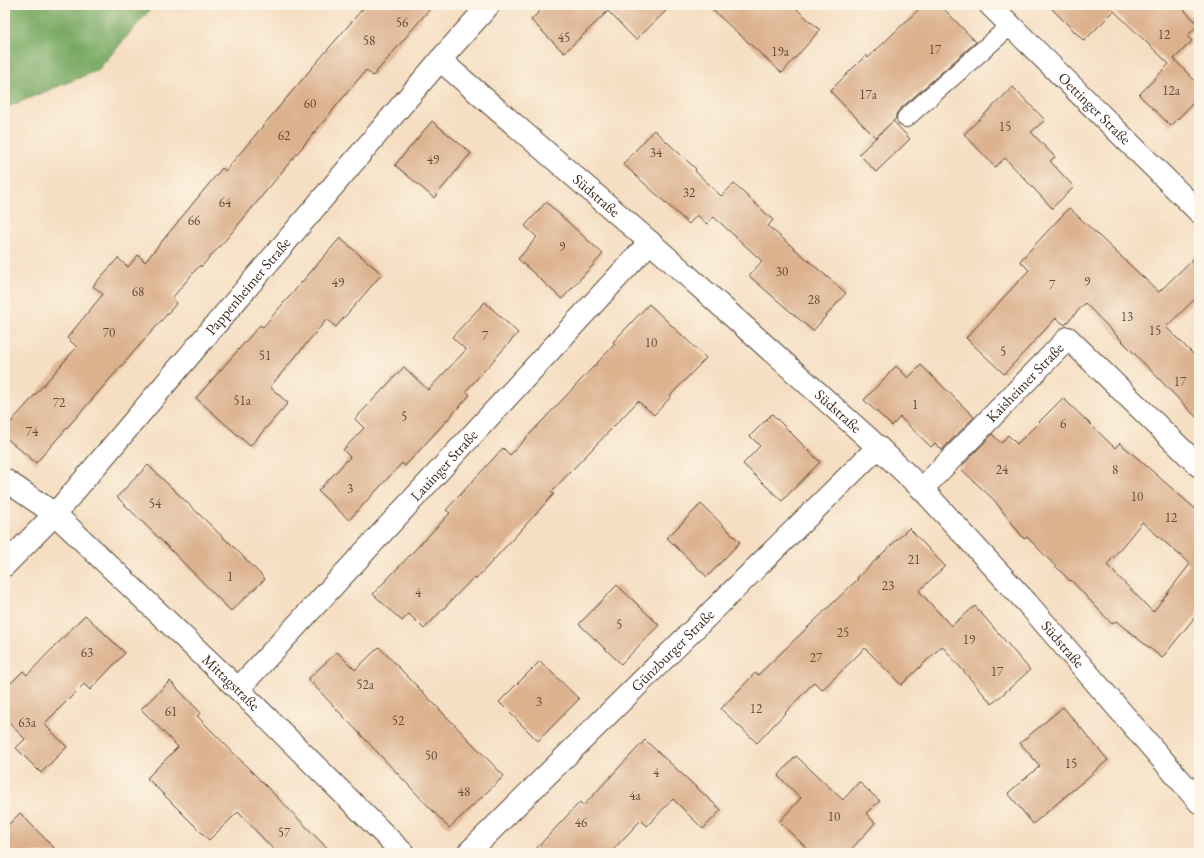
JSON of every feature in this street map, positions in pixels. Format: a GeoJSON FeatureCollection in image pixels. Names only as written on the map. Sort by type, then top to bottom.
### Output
{"type":"FeatureCollection","features":[{"type":"Feature","properties":{"kind":"street","name":"Pappenheimer Straße"},"geometry":{"type":"LineString","coordinates":[[5,565],[55,514],[440,60],[489,5]]}},
{"type":"Feature","properties":{"kind":"street","name":"Oettinger Straße"},"geometry":{"type":"LineString","coordinates":[[990,5],[1199,212]]}},
{"type":"Feature","properties":{"kind":"street","name":"Südstraße"},"geometry":{"type":"LineString","coordinates":[[440,60],[650,242],[922,489],[1027,603],[1199,802]]}},
{"type":"Feature","properties":{"kind":"street","name":"Lauinger Straße"},"geometry":{"type":"LineString","coordinates":[[238,689],[650,242]]}},
{"type":"Feature","properties":{"kind":"street","name":"Kaisheimer Straße"},"geometry":{"type":"LineString","coordinates":[[922,489],[1068,338],[1199,466]]}},
{"type":"Feature","properties":{"kind":"street","name":"Günzburger Straße"},"geometry":{"type":"LineString","coordinates":[[468,853],[878,448]]}},
{"type":"Feature","properties":{"kind":"street","name":"Mittagstraße"},"geometry":{"type":"LineString","coordinates":[[5,480],[55,514],[238,689],[403,853]]}},
{"type":"Feature","properties":{"kind":"lane"},"geometry":{"type":"LineString","coordinates":[[906,118],[1010,26]]}},
{"type":"Feature","properties":{"kind":"green space"},"geometry":{"type":"Polygon","coordinates":[[[21,5],[154,5],[98,70],[5,108],[5,8],[21,5]]]}},
{"type":"Feature","properties":{"kind":"building"},"geometry":{"type":"Polygon","coordinates":[[[366,5],[433,5],[373,76],[366,70],[229,236],[201,267],[200,265],[173,297],[176,304],[36,463],[5,437],[5,429],[77,347],[67,338],[103,294],[93,286],[118,258],[128,267],[138,255],[145,262],[222,168],[225,171],[366,5]]]}},
{"type":"Feature","properties":{"kind":"building"},"geometry":{"type":"Polygon","coordinates":[[[546,5],[672,5],[636,40],[608,11],[564,53],[531,20],[546,5]]]}},
{"type":"Feature","properties":{"kind":"building"},"geometry":{"type":"Polygon","coordinates":[[[707,5],[792,5],[820,30],[782,73],[707,5]]]}},
{"type":"Feature","properties":{"kind":"building"},"geometry":{"type":"Polygon","coordinates":[[[923,5],[940,5],[976,42],[899,110],[896,114],[896,118],[876,138],[830,91],[866,55],[868,58],[923,5]]]}},
{"type":"Feature","properties":{"kind":"building"},"geometry":{"type":"Polygon","coordinates":[[[1048,5],[1179,5],[1199,25],[1187,36],[1192,41],[1174,59],[1199,85],[1199,97],[1171,126],[1139,95],[1169,64],[1114,11],[1084,41],[1048,5]]]}},
{"type":"Feature","properties":{"kind":"building"},"geometry":{"type":"Polygon","coordinates":[[[1013,87],[1045,120],[1031,132],[1055,157],[1050,161],[1074,187],[1052,208],[1005,158],[995,167],[964,134],[1013,87]]]}},
{"type":"Feature","properties":{"kind":"building"},"geometry":{"type":"Polygon","coordinates":[[[432,121],[471,153],[434,198],[395,165],[432,121]]]}},
{"type":"Feature","properties":{"kind":"building"},"geometry":{"type":"Polygon","coordinates":[[[893,121],[910,139],[876,172],[859,154],[893,121]]]}},
{"type":"Feature","properties":{"kind":"building"},"geometry":{"type":"Polygon","coordinates":[[[654,130],[696,169],[695,171],[721,196],[734,184],[773,220],[768,226],[846,293],[813,331],[749,276],[762,261],[714,217],[707,224],[697,215],[689,224],[623,164],[654,130]]]}},
{"type":"Feature","properties":{"kind":"building"},"geometry":{"type":"Polygon","coordinates":[[[546,202],[603,254],[562,299],[518,259],[537,237],[525,226],[546,202]]]}},
{"type":"Feature","properties":{"kind":"building"},"geometry":{"type":"Polygon","coordinates":[[[1069,208],[1159,292],[1199,253],[1199,295],[1166,327],[1199,360],[1199,420],[1085,303],[1065,325],[1056,318],[1004,374],[966,338],[1029,270],[1020,261],[1069,208]]]}},
{"type":"Feature","properties":{"kind":"building"},"geometry":{"type":"Polygon","coordinates":[[[340,238],[382,274],[336,327],[327,319],[270,387],[288,403],[250,446],[196,398],[260,325],[263,327],[340,238]]]}},
{"type":"Feature","properties":{"kind":"building"},"geometry":{"type":"Polygon","coordinates":[[[485,302],[518,333],[466,391],[470,395],[405,466],[402,463],[349,520],[318,491],[350,457],[343,450],[364,428],[355,419],[404,367],[428,390],[466,350],[452,337],[485,302]]]}},
{"type":"Feature","properties":{"kind":"building"},"geometry":{"type":"Polygon","coordinates":[[[649,304],[706,358],[654,415],[638,401],[551,492],[554,494],[476,579],[474,577],[424,629],[409,614],[402,621],[373,594],[450,513],[446,510],[503,448],[510,455],[615,344],[613,342],[649,304]]]}},
{"type":"Feature","properties":{"kind":"building"},"geometry":{"type":"Polygon","coordinates":[[[921,365],[974,417],[942,450],[935,443],[931,447],[900,417],[892,426],[864,400],[896,366],[908,378],[921,365]]]}},
{"type":"Feature","properties":{"kind":"building"},"geometry":{"type":"Polygon","coordinates":[[[1063,398],[1115,448],[1120,443],[1199,512],[1199,612],[1162,658],[1116,621],[1112,624],[1071,580],[1070,581],[1027,537],[1024,539],[994,500],[960,468],[992,434],[1001,443],[1008,435],[1017,444],[1063,398]],[[1142,522],[1107,565],[1153,612],[1190,564],[1142,522]]]}},
{"type":"Feature","properties":{"kind":"building"},"geometry":{"type":"Polygon","coordinates":[[[772,414],[820,462],[782,501],[743,464],[760,446],[750,436],[772,414]]]}},
{"type":"Feature","properties":{"kind":"building"},"geometry":{"type":"Polygon","coordinates":[[[148,465],[229,542],[265,579],[231,611],[117,497],[148,465]]]}},
{"type":"Feature","properties":{"kind":"building"},"geometry":{"type":"Polygon","coordinates":[[[701,504],[740,542],[707,577],[667,538],[701,504]]]}},
{"type":"Feature","properties":{"kind":"building"},"geometry":{"type":"Polygon","coordinates":[[[909,528],[945,566],[919,591],[951,626],[975,606],[1030,670],[992,704],[942,646],[901,685],[865,648],[822,690],[814,682],[757,743],[721,709],[755,673],[758,675],[909,528]]]}},
{"type":"Feature","properties":{"kind":"building"},"geometry":{"type":"Polygon","coordinates":[[[617,585],[659,625],[621,664],[579,624],[617,585]]]}},
{"type":"Feature","properties":{"kind":"building"},"geometry":{"type":"Polygon","coordinates":[[[85,615],[125,653],[90,690],[84,684],[44,724],[67,747],[41,773],[16,748],[25,739],[5,719],[5,689],[23,671],[27,675],[85,615]]]}},
{"type":"Feature","properties":{"kind":"building"},"geometry":{"type":"Polygon","coordinates":[[[379,647],[504,776],[449,828],[308,679],[337,652],[355,670],[379,647]]]}},
{"type":"Feature","properties":{"kind":"building"},"geometry":{"type":"Polygon","coordinates":[[[540,661],[579,699],[538,741],[499,702],[540,661]]]}},
{"type":"Feature","properties":{"kind":"building"},"geometry":{"type":"Polygon","coordinates":[[[170,681],[201,713],[197,716],[332,853],[277,853],[238,812],[209,840],[147,778],[178,747],[141,709],[170,681]]]}},
{"type":"Feature","properties":{"kind":"building"},"geometry":{"type":"Polygon","coordinates":[[[1063,707],[1108,760],[1033,824],[1008,793],[1040,766],[1020,743],[1063,707]]]}},
{"type":"Feature","properties":{"kind":"building"},"geometry":{"type":"Polygon","coordinates":[[[645,740],[721,810],[703,829],[673,799],[647,826],[641,820],[610,853],[532,853],[580,802],[583,806],[645,740]]]}},
{"type":"Feature","properties":{"kind":"building"},"geometry":{"type":"Polygon","coordinates":[[[796,756],[843,800],[859,782],[880,801],[866,813],[875,823],[848,853],[812,853],[779,822],[801,798],[778,776],[796,756]]]}},
{"type":"Feature","properties":{"kind":"building"},"geometry":{"type":"Polygon","coordinates":[[[20,813],[59,853],[5,853],[5,828],[20,813]]]}}]}
